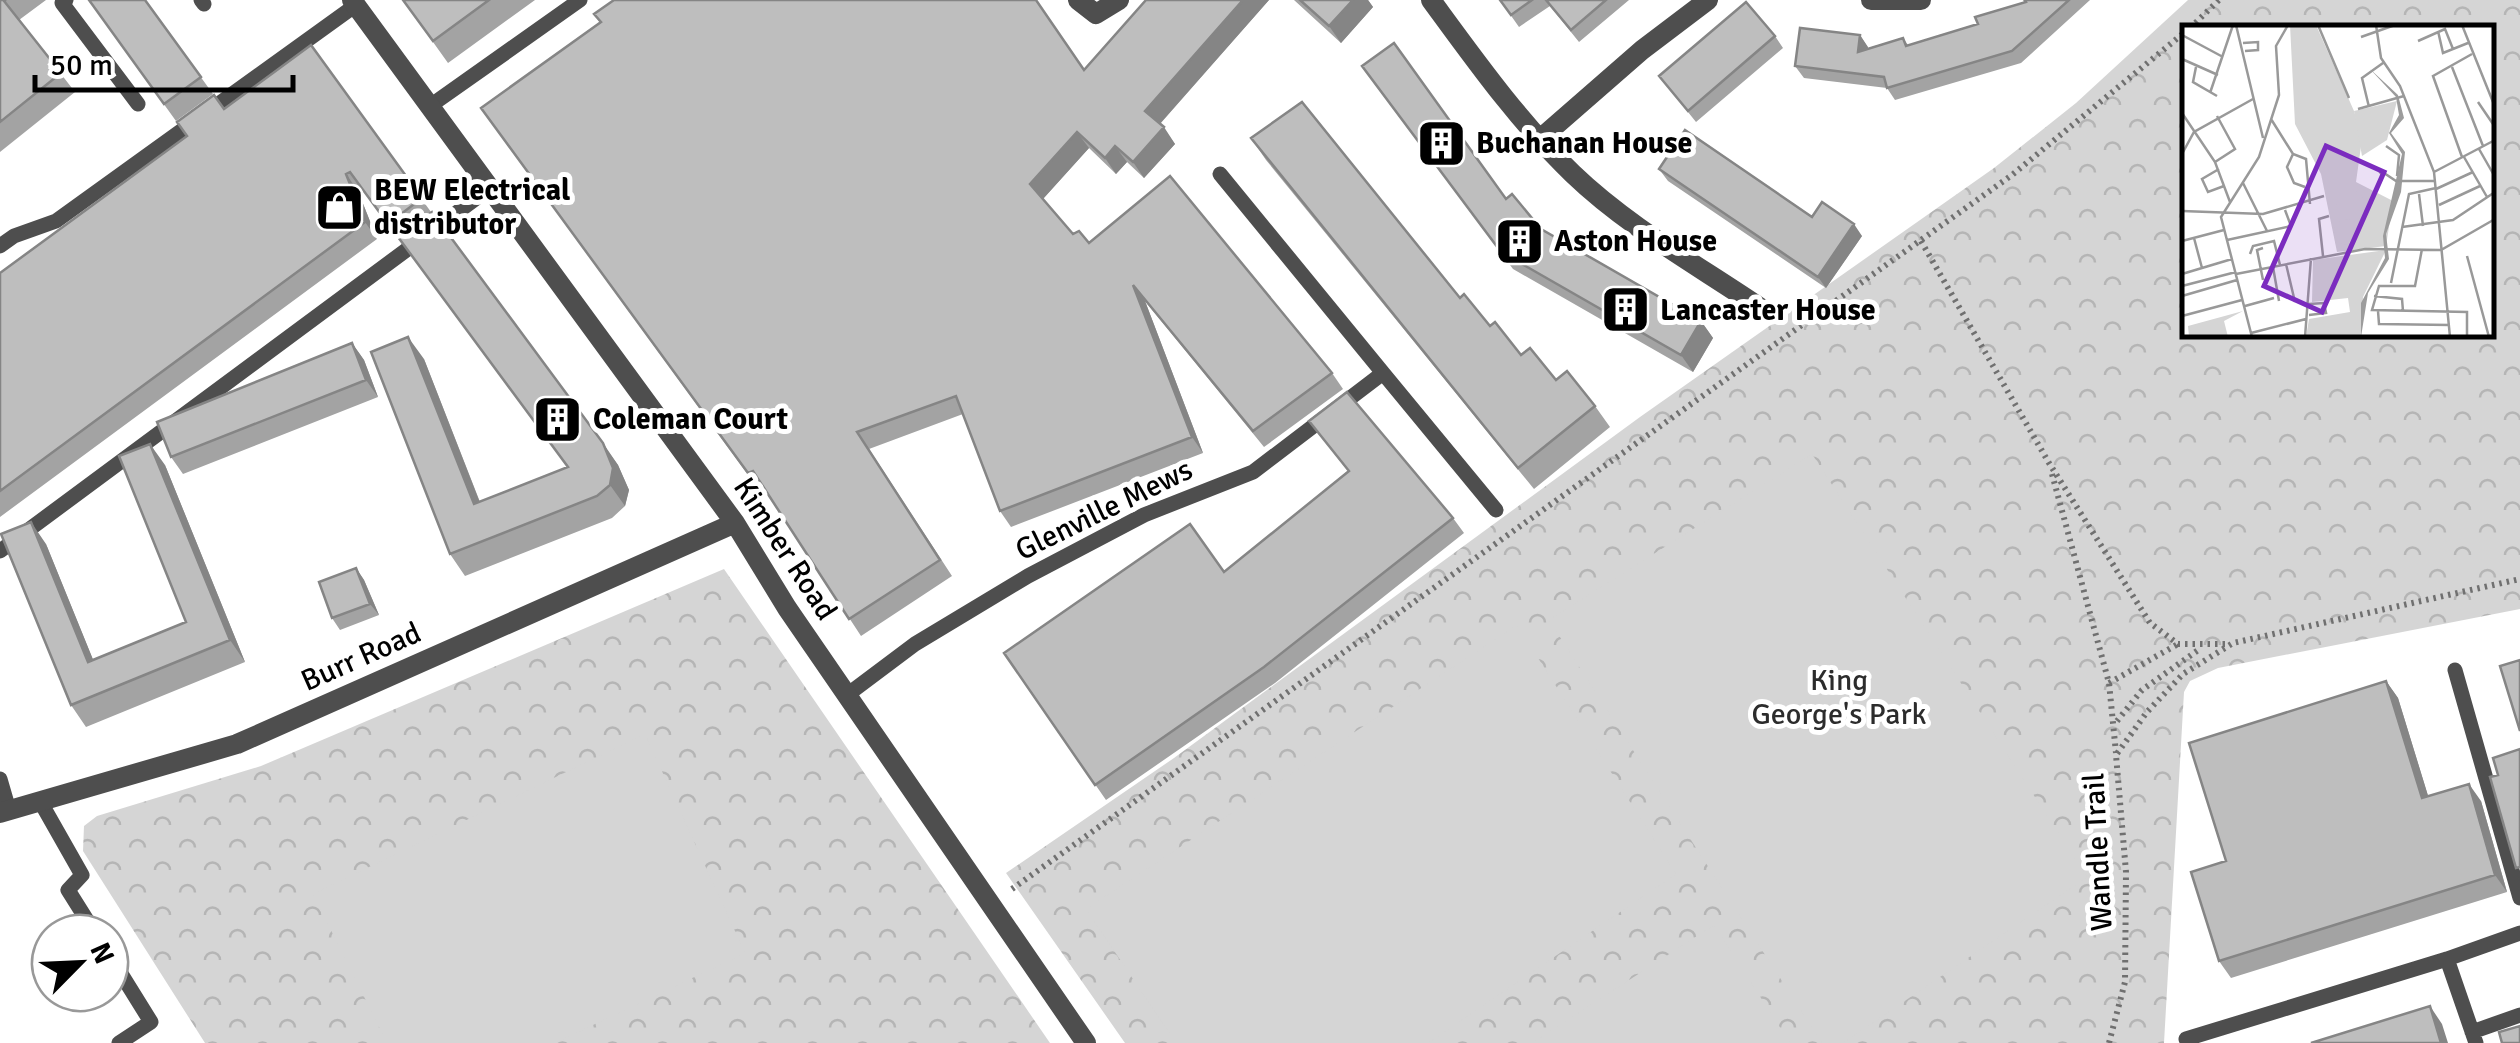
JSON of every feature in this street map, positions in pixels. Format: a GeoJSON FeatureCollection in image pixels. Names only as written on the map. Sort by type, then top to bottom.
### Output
{"type":"FeatureCollection","features":[{"type":"Feature","properties":{"kind":"street"},"geometry":{"type":"LineString","coordinates":[[1078,0],[1096,14],[1119,0]]}},
{"type":"Feature","properties":{"kind":"street"},"geometry":{"type":"LineString","coordinates":[[1430,0],[1489,80],[1540,139],[1610,206],[1762,309]]}},
{"type":"Feature","properties":{"kind":"street"},"geometry":{"type":"LineString","coordinates":[[1540,139],[1642,50],[1708,0]]}},
{"type":"Feature","properties":{"kind":"street"},"geometry":{"type":"LineString","coordinates":[[1871,0],[1921,0]]}},
{"type":"Feature","properties":{"kind":"street","name":"Kimber Road"},"geometry":{"type":"LineString","coordinates":[[354,2],[735,523],[847,695],[1086,1043]]}},
{"type":"Feature","properties":{"kind":"street","name":"Burr Road"},"geometry":{"type":"LineString","coordinates":[[5,811],[237,744],[735,523]]}},
{"type":"Feature","properties":{"kind":"lane"},"geometry":{"type":"LineString","coordinates":[[66,0],[62,3],[138,104]]}},
{"type":"Feature","properties":{"kind":"lane"},"geometry":{"type":"LineString","coordinates":[[430,106],[580,0]]}},
{"type":"Feature","properties":{"kind":"lane"},"geometry":{"type":"LineString","coordinates":[[0,246],[14,236],[56,221],[354,2]]}},
{"type":"Feature","properties":{"kind":"lane"},"geometry":{"type":"LineString","coordinates":[[1220,174],[1496,510]]}},
{"type":"Feature","properties":{"kind":"lane"},"geometry":{"type":"LineString","coordinates":[[0,551],[490,188]]}},
{"type":"Feature","properties":{"kind":"lane","name":"Glenville Mews"},"geometry":{"type":"LineString","coordinates":[[847,695],[914,644],[1028,576],[1144,515],[1253,472],[1384,373]]}},
{"type":"Feature","properties":{"kind":"lane"},"geometry":{"type":"LineString","coordinates":[[2455,670],[2520,898]]}},
{"type":"Feature","properties":{"kind":"lane"},"geometry":{"type":"LineString","coordinates":[[0,779],[5,811]]}},
{"type":"Feature","properties":{"kind":"lane"},"geometry":{"type":"LineString","coordinates":[[40,801],[82,875],[68,890],[82,913]]}},
{"type":"Feature","properties":{"kind":"lane"},"geometry":{"type":"LineString","coordinates":[[2186,1038],[2520,933]]}},
{"type":"Feature","properties":{"kind":"lane"},"geometry":{"type":"LineString","coordinates":[[2447,959],[2474,1038],[2520,1015]]}},
{"type":"Feature","properties":{"kind":"lane"},"geometry":{"type":"LineString","coordinates":[[119,1043],[152,1022],[130,987]]}},
{"type":"Feature","properties":{"kind":"path"},"geometry":{"type":"LineString","coordinates":[[2193,25],[2219,0]]}},
{"type":"Feature","properties":{"kind":"path"},"geometry":{"type":"LineString","coordinates":[[1003,877],[1012,890],[2012,176],[2182,35]]}},
{"type":"Feature","properties":{"kind":"path"},"geometry":{"type":"LineString","coordinates":[[1921,240],[2049,463],[2150,622],[2178,644],[2202,647],[2233,643]]}},
{"type":"Feature","properties":{"kind":"path"},"geometry":{"type":"LineString","coordinates":[[2049,463],[2108,683],[2116,722],[2116,756]]}},
{"type":"Feature","properties":{"kind":"path","name":"Wandle Trail"},"geometry":{"type":"LineString","coordinates":[[2109,1043],[2125,982],[2126,872],[2116,756],[2147,712],[2183,674],[2233,643],[2520,579]]}},
{"type":"Feature","properties":{"kind":"path"},"geometry":{"type":"LineString","coordinates":[[2108,683],[2178,644]]}},
{"type":"Feature","properties":{"kind":"path"},"geometry":{"type":"LineString","coordinates":[[2116,722],[2142,690],[2202,647]]}},
{"type":"Feature","properties":{"kind":"green space","name":"King George's Park"},"geometry":{"type":"Polygon","coordinates":[[[2188,0],[2520,0],[2520,609],[2218,668],[2190,681],[2184,692],[2164,1043],[1125,1043],[1006,873],[1174,758],[1640,417],[1994,168],[2076,103],[2188,0]]]}},
{"type":"Feature","properties":{"kind":"green space"},"geometry":{"type":"Polygon","coordinates":[[[1812,454],[2087,877],[1843,1043],[1822,1043],[1549,620],[1812,454]]]}},
{"type":"Feature","properties":{"kind":"green space"},"geometry":{"type":"Polygon","coordinates":[[[724,569],[1050,1043],[205,1043],[130,925],[130,913],[122,913],[83,851],[84,826],[97,816],[261,766],[724,569]]]}},
{"type":"Feature","properties":{"kind":"green space"},"geometry":{"type":"Polygon","coordinates":[[[1517,625],[1676,874],[1428,1043],[1176,1043],[1086,909],[1517,625]]]}},
{"type":"Feature","properties":{"kind":"green space"},"geometry":{"type":"Polygon","coordinates":[[[645,734],[745,953],[555,1043],[387,1043],[313,894],[645,734]]]}},
{"type":"Feature","properties":{"kind":"green space"},"geometry":{"type":"Polygon","coordinates":[[[1714,925],[1790,1043],[1532,1043],[1714,925]]]}},
{"type":"Feature","properties":{"kind":"building"},"geometry":{"type":"Polygon","coordinates":[[[0,0],[6,0],[61,73],[0,122],[0,0]]]}},
{"type":"Feature","properties":{"kind":"building"},"geometry":{"type":"Polygon","coordinates":[[[89,0],[145,0],[201,77],[164,104],[89,0]]]}},
{"type":"Feature","properties":{"kind":"building"},"geometry":{"type":"Polygon","coordinates":[[[403,0],[489,0],[433,41],[403,0]]]}},
{"type":"Feature","properties":{"kind":"building"},"geometry":{"type":"Polygon","coordinates":[[[614,0],[1036,0],[1084,70],[1146,0],[1243,0],[1145,111],[1164,127],[1133,162],[1115,146],[1105,158],[1077,132],[1030,184],[1073,234],[1079,231],[1089,243],[1170,176],[1332,373],[1253,431],[1133,285],[1192,437],[1000,511],[956,396],[857,432],[940,560],[849,619],[753,471],[748,473],[481,108],[601,22],[594,14],[614,0]]]}},
{"type":"Feature","properties":{"kind":"building"},"geometry":{"type":"Polygon","coordinates":[[[1300,0],[1353,0],[1329,26],[1300,0]]]}},
{"type":"Feature","properties":{"kind":"building"},"geometry":{"type":"Polygon","coordinates":[[[1500,0],[1532,0],[1511,15],[1500,0]]]}},
{"type":"Feature","properties":{"kind":"building"},"geometry":{"type":"Polygon","coordinates":[[[1546,0],[1606,0],[1571,30],[1546,0]]]}},
{"type":"Feature","properties":{"kind":"building"},"geometry":{"type":"Polygon","coordinates":[[[2025,0],[2069,0],[2012,51],[1887,88],[1884,77],[1795,66],[1800,28],[1860,35],[1858,52],[1903,38],[1906,46],[1978,24],[1975,17],[2025,0]]]}},
{"type":"Feature","properties":{"kind":"building"},"geometry":{"type":"Polygon","coordinates":[[[1746,2],[1775,36],[1688,111],[1659,76],[1746,2]]]}},
{"type":"Feature","properties":{"kind":"building"},"geometry":{"type":"Polygon","coordinates":[[[1394,43],[1506,199],[1512,194],[1541,229],[1701,321],[1681,355],[1501,252],[1362,66],[1394,43]]]}},
{"type":"Feature","properties":{"kind":"building"},"geometry":{"type":"Polygon","coordinates":[[[311,45],[422,198],[388,224],[350,172],[346,174],[365,222],[0,491],[0,273],[187,136],[177,122],[214,95],[224,109],[311,45]]]}},
{"type":"Feature","properties":{"kind":"building"},"geometry":{"type":"Polygon","coordinates":[[[1302,102],[1460,298],[1464,294],[1490,326],[1495,322],[1521,355],[1530,348],[1556,380],[1567,371],[1595,406],[1518,468],[1251,138],[1302,102]]]}},
{"type":"Feature","properties":{"kind":"building"},"geometry":{"type":"Polygon","coordinates":[[[1685,130],[1812,217],[1822,202],[1854,224],[1818,277],[1659,169],[1685,130]]]}},
{"type":"Feature","properties":{"kind":"building","name":"Coleman Court"},"geometry":{"type":"Polygon","coordinates":[[[432,212],[603,443],[613,468],[610,485],[597,496],[450,554],[371,352],[408,337],[474,504],[568,467],[398,237],[432,212]]]}},
{"type":"Feature","properties":{"kind":"building"},"geometry":{"type":"Polygon","coordinates":[[[352,343],[366,380],[171,457],[157,422],[352,343]]]}},
{"type":"Feature","properties":{"kind":"building"},"geometry":{"type":"Polygon","coordinates":[[[1347,392],[1453,518],[1264,667],[1095,785],[1004,653],[1190,524],[1224,572],[1349,471],[1309,421],[1347,392]]]}},
{"type":"Feature","properties":{"kind":"building"},"geometry":{"type":"Polygon","coordinates":[[[150,444],[230,640],[71,705],[1,534],[31,522],[88,662],[186,622],[119,456],[150,444]]]}},
{"type":"Feature","properties":{"kind":"building"},"geometry":{"type":"Polygon","coordinates":[[[356,568],[370,604],[332,618],[319,582],[356,568]]]}},
{"type":"Feature","properties":{"kind":"building"},"geometry":{"type":"Polygon","coordinates":[[[2520,660],[2520,731],[2500,666],[2520,660]]]}},
{"type":"Feature","properties":{"kind":"building"},"geometry":{"type":"Polygon","coordinates":[[[2386,681],[2422,798],[2469,784],[2495,875],[2219,961],[2191,872],[2226,861],[2189,743],[2386,681]]]}},
{"type":"Feature","properties":{"kind":"building"},"geometry":{"type":"Polygon","coordinates":[[[2520,749],[2520,867],[2516,868],[2490,777],[2498,775],[2493,758],[2520,749]]]}},
{"type":"Feature","properties":{"kind":"building"},"geometry":{"type":"Polygon","coordinates":[[[2430,1006],[2441,1043],[2311,1043],[2430,1006]]]}},
{"type":"Feature","properties":{"kind":"building"},"geometry":{"type":"Polygon","coordinates":[[[2520,1026],[2520,1043],[2502,1043],[2499,1032],[2520,1026]]]}},
{"type":"Feature","properties":{"kind":"place","name":"Buchanan House"},"geometry":{"type":"Point","coordinates":[1441,143]}},
{"type":"Feature","properties":{"kind":"place","name":"BEW Electrical distributor"},"geometry":{"type":"Point","coordinates":[339,207]}},
{"type":"Feature","properties":{"kind":"place","name":"Aston House"},"geometry":{"type":"Point","coordinates":[1519,241]}},
{"type":"Feature","properties":{"kind":"place","name":"Lancaster House"},"geometry":{"type":"Point","coordinates":[1625,310]}},
{"type":"Feature","properties":{"kind":"place","name":"Coleman Court"},"geometry":{"type":"Point","coordinates":[558,419]}}]}
